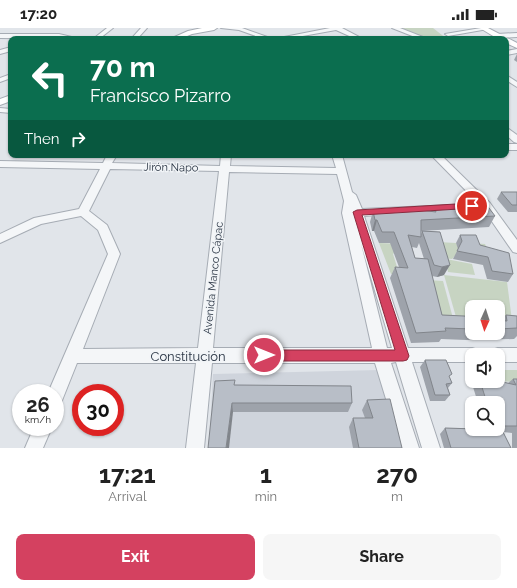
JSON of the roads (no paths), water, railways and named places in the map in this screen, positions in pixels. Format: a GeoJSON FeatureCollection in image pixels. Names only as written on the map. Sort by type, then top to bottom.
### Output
{"type":"FeatureCollection","features":[{"type":"Feature","properties":{"kind":"street"},"geometry":{"type":"LineString","coordinates":[[100,36],[110,28]]}},
{"type":"Feature","properties":{"kind":"street"},"geometry":{"type":"LineString","coordinates":[[137,36],[144,28]]}},
{"type":"Feature","properties":{"kind":"street"},"geometry":{"type":"LineString","coordinates":[[181,36],[190,32],[214,28]]}},
{"type":"Feature","properties":{"kind":"street"},"geometry":{"type":"LineString","coordinates":[[224,28],[239,28],[258,36]]}},
{"type":"Feature","properties":{"kind":"street"},"geometry":{"type":"LineString","coordinates":[[294,36],[336,28],[353,36]]}},
{"type":"Feature","properties":{"kind":"street"},"geometry":{"type":"LineString","coordinates":[[395,28],[417,36]]}},
{"type":"Feature","properties":{"kind":"street"},"geometry":{"type":"LineString","coordinates":[[450,36],[446,33],[484,29],[498,36]]}},
{"type":"Feature","properties":{"kind":"street"},"geometry":{"type":"LineString","coordinates":[[0,36],[59,36]]}},
{"type":"Feature","properties":{"kind":"street"},"geometry":{"type":"LineString","coordinates":[[509,133],[517,140]]}},
{"type":"Feature","properties":{"kind":"street"},"geometry":{"type":"LineString","coordinates":[[49,164],[54,158]]}},
{"type":"Feature","properties":{"kind":"street"},"geometry":{"type":"LineString","coordinates":[[83,212],[110,158]]}},
{"type":"Feature","properties":{"kind":"street"},"geometry":{"type":"LineString","coordinates":[[338,158],[349,201],[403,356],[431,448]]}},
{"type":"Feature","properties":{"kind":"street"},"geometry":{"type":"LineString","coordinates":[[439,158],[486,205],[517,248]]}},
{"type":"Feature","properties":{"kind":"street","name":"Jirón Napo"},"geometry":{"type":"LineString","coordinates":[[0,164],[107,165],[226,161],[341,170]]}},
{"type":"Feature","properties":{"kind":"street","name":"Avenida Manco Cápac"},"geometry":{"type":"LineString","coordinates":[[195,448],[226,161]]}},
{"type":"Feature","properties":{"kind":"street"},"geometry":{"type":"LineString","coordinates":[[353,213],[486,205]]}},
{"type":"Feature","properties":{"kind":"street"},"geometry":{"type":"LineString","coordinates":[[0,240],[38,221],[83,212],[103,228],[114,254],[60,384]]}},
{"type":"Feature","properties":{"kind":"street"},"geometry":{"type":"LineString","coordinates":[[353,213],[381,355],[410,448]]}},
{"type":"Feature","properties":{"kind":"street","name":"Constitución"},"geometry":{"type":"LineString","coordinates":[[71,356],[465,355]]}},
{"type":"Feature","properties":{"kind":"street"},"geometry":{"type":"LineString","coordinates":[[505,355],[517,355]]}},
{"type":"Feature","properties":{"kind":"street"},"geometry":{"type":"LineString","coordinates":[[34,448],[39,436]]}}]}
